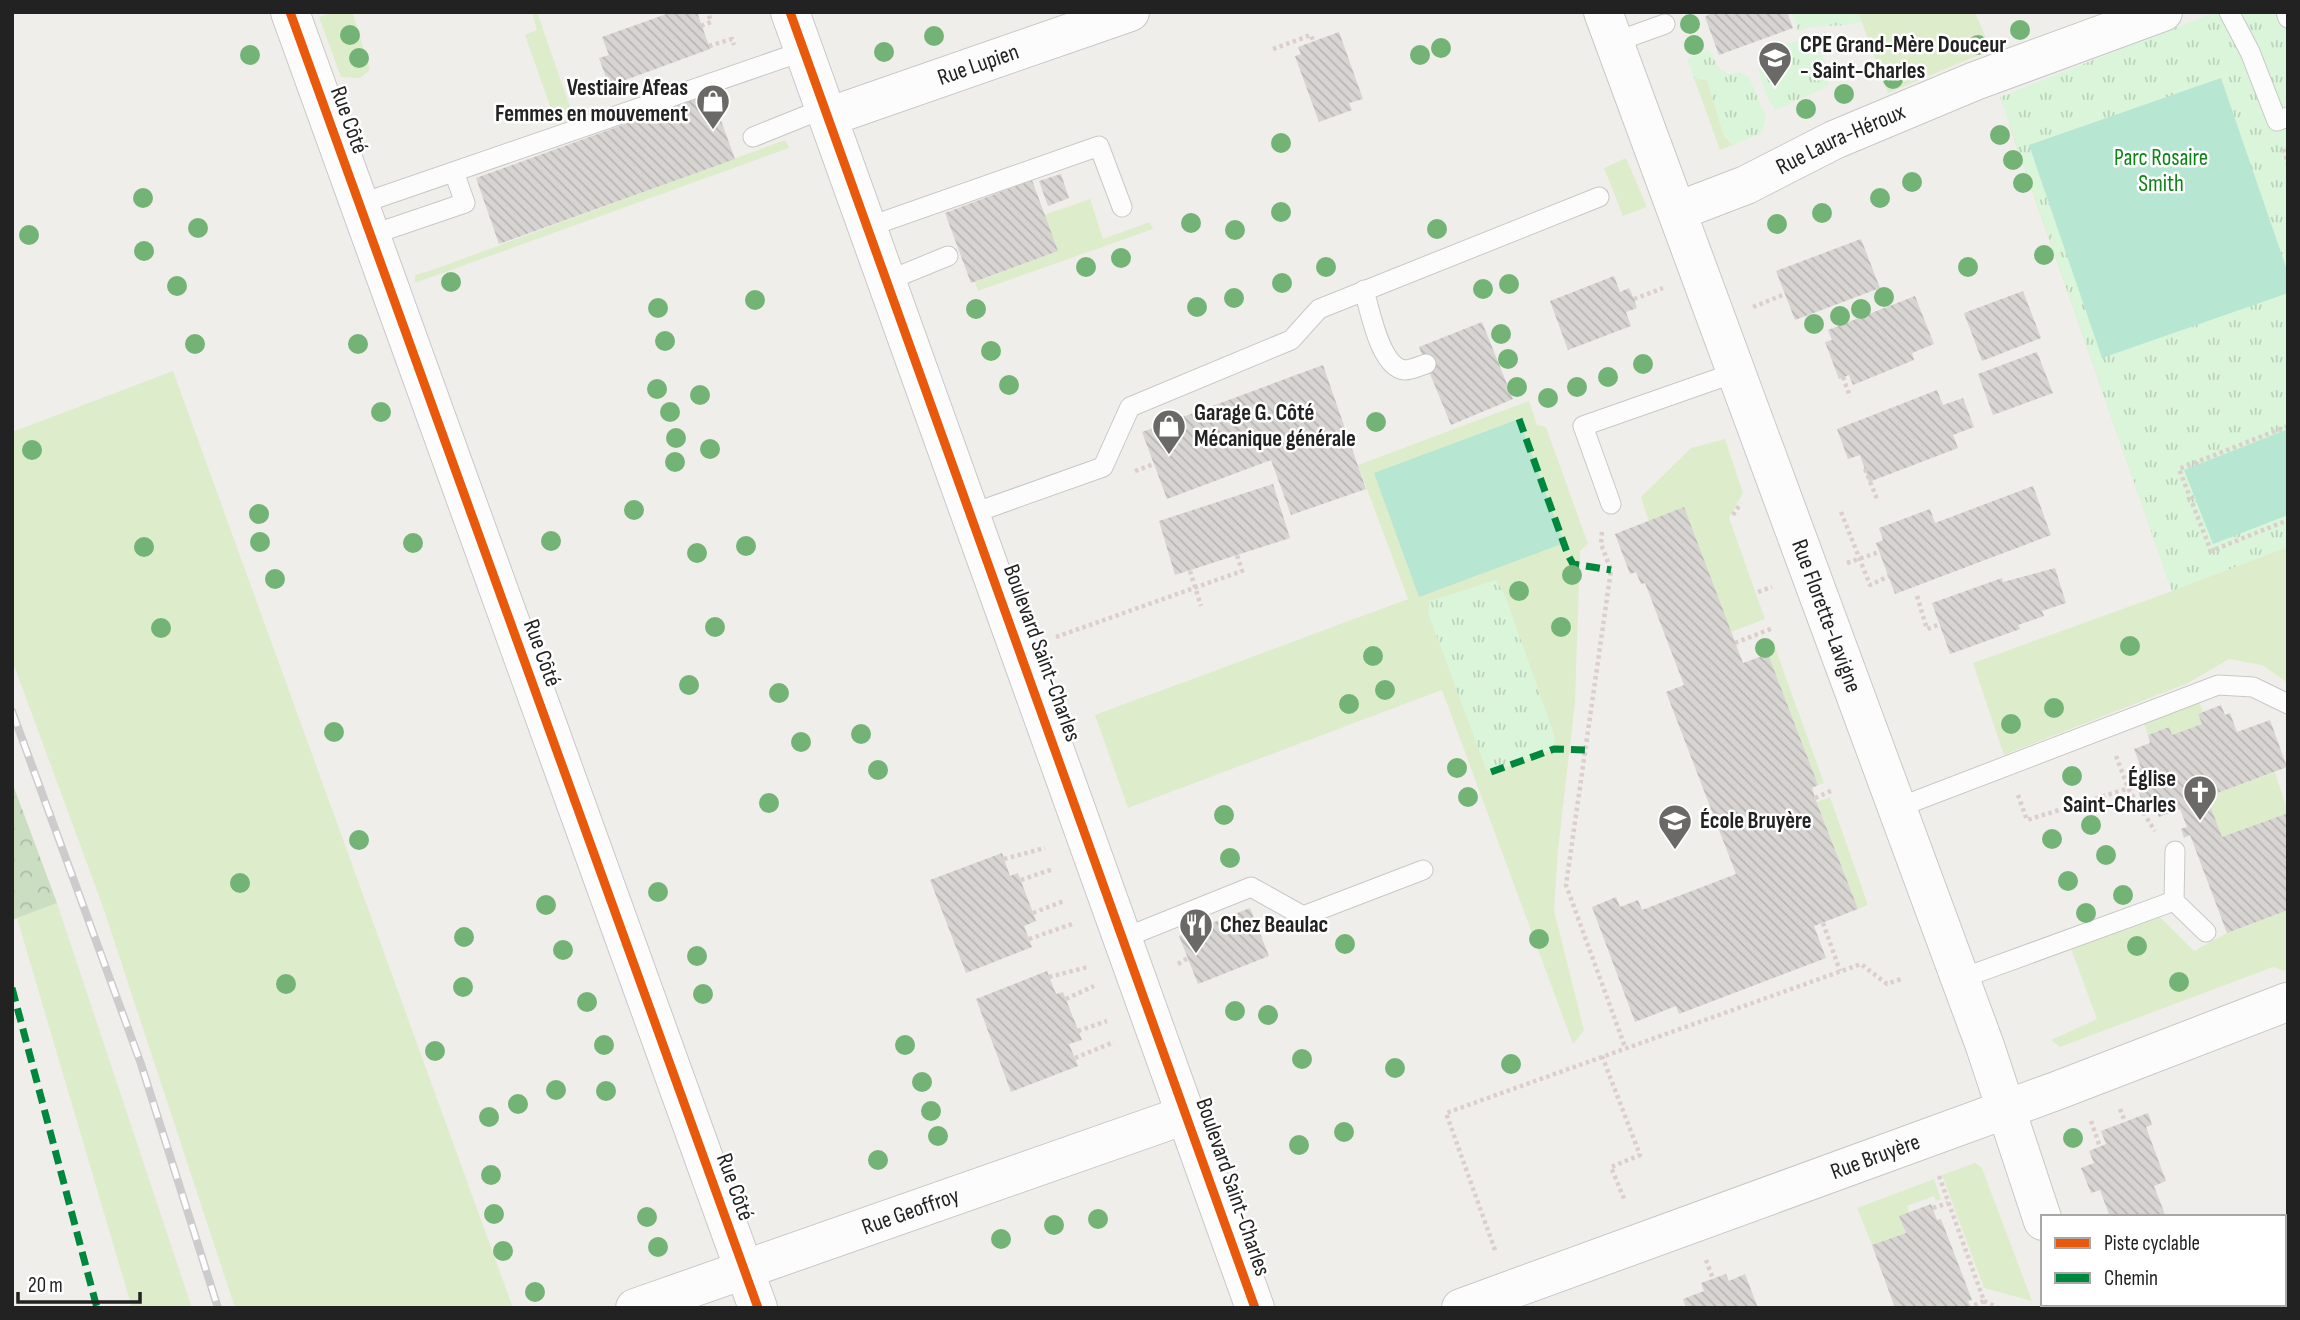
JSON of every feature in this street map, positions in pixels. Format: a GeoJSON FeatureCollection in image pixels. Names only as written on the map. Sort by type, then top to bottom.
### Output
{"type":"FeatureCollection","features":[{"type":"Feature","properties":{"kind":"street","name":"Rue Côté"},"geometry":{"type":"LineString","coordinates":[[290,12],[758,1308]]}},
{"type":"Feature","properties":{"kind":"street","name":"Boulevard Saint-Charles"},"geometry":{"type":"LineString","coordinates":[[790,12],[1188,1114],[1255,1308]]}},
{"type":"Feature","properties":{"kind":"street","name":"Rue Lupien"},"geometry":{"type":"LineString","coordinates":[[826,112],[1130,12]]}},
{"type":"Feature","properties":{"kind":"street","name":"Rue Laura-Héroux"},"geometry":{"type":"LineString","coordinates":[[1678,211],[1746,185],[1834,140],[1975,81],[2164,12]]}},
{"type":"Feature","properties":{"kind":"street","name":"Rue Florette-Lavigne"},"geometry":{"type":"LineString","coordinates":[[1609,27],[1960,979],[2041,1215]]}},
{"type":"Feature","properties":{"kind":"street","name":"Rue Bruyère"},"geometry":{"type":"LineString","coordinates":[[1461,1308],[2287,1002]]}},
{"type":"Feature","properties":{"kind":"street","name":"Rue Geoffroy"},"geometry":{"type":"LineString","coordinates":[[635,1308],[1188,1114]]}},
{"type":"Feature","properties":{"kind":"lane"},"geometry":{"type":"LineString","coordinates":[[2229,12],[2250,52],[2277,121],[2288,117]]}},
{"type":"Feature","properties":{"kind":"lane"},"geometry":{"type":"LineString","coordinates":[[2286,12],[2288,18]]}},
{"type":"Feature","properties":{"kind":"lane"},"geometry":{"type":"LineString","coordinates":[[1609,27],[1665,24]]}},
{"type":"Feature","properties":{"kind":"lane"},"geometry":{"type":"LineString","coordinates":[[365,220],[454,172],[804,51]]}},
{"type":"Feature","properties":{"kind":"lane"},"geometry":{"type":"LineString","coordinates":[[753,137],[826,112]]}},
{"type":"Feature","properties":{"kind":"lane"},"geometry":{"type":"LineString","coordinates":[[868,227],[1047,171],[1099,146],[1122,207]]}},
{"type":"Feature","properties":{"kind":"lane"},"geometry":{"type":"LineString","coordinates":[[365,220],[465,203],[454,172]]}},
{"type":"Feature","properties":{"kind":"lane"},"geometry":{"type":"LineString","coordinates":[[971,514],[1103,467],[1130,407],[1291,340],[1319,309],[1599,197]]}},
{"type":"Feature","properties":{"kind":"lane"},"geometry":{"type":"LineString","coordinates":[[887,281],[948,256]]}},
{"type":"Feature","properties":{"kind":"lane"},"geometry":{"type":"LineString","coordinates":[[1364,290],[1386,356],[1394,366],[1406,370],[1426,364]]}},
{"type":"Feature","properties":{"kind":"lane"},"geometry":{"type":"LineString","coordinates":[[1611,503],[1583,426],[1737,372]]}},
{"type":"Feature","properties":{"kind":"lane"},"geometry":{"type":"LineString","coordinates":[[1897,808],[2218,685],[2253,687],[2288,704]]}},
{"type":"Feature","properties":{"kind":"lane"},"geometry":{"type":"LineString","coordinates":[[2168,846],[2174,901],[2206,932]]}},
{"type":"Feature","properties":{"kind":"lane"},"geometry":{"type":"LineString","coordinates":[[1124,938],[1251,887],[1303,916],[1423,870]]}},
{"type":"Feature","properties":{"kind":"lane"},"geometry":{"type":"LineString","coordinates":[[1960,979],[2174,901]]}},
{"type":"Feature","properties":{"kind":"path"},"geometry":{"type":"LineString","coordinates":[[701,26],[712,22],[708,12]]}},
{"type":"Feature","properties":{"kind":"path"},"geometry":{"type":"LineString","coordinates":[[1273,49],[1311,35],[1313,41]]}},
{"type":"Feature","properties":{"kind":"path"},"geometry":{"type":"LineString","coordinates":[[1843,377],[1850,397]]}},
{"type":"Feature","properties":{"kind":"path"},"geometry":{"type":"LineString","coordinates":[[2288,426],[2179,469],[2211,551],[2288,520]]}},
{"type":"Feature","properties":{"kind":"path"},"geometry":{"type":"LineString","coordinates":[[1865,469],[1877,499]]}},
{"type":"Feature","properties":{"kind":"path"},"geometry":{"type":"LineString","coordinates":[[1611,503],[1600,539],[1611,570],[1566,885],[1625,1047]]}},
{"type":"Feature","properties":{"kind":"path"},"geometry":{"type":"LineString","coordinates":[[1841,512],[1870,585],[1889,576]]}},
{"type":"Feature","properties":{"kind":"path"},"geometry":{"type":"LineString","coordinates":[[1055,637],[1242,570],[1237,555]]}},
{"type":"Feature","properties":{"kind":"path"},"geometry":{"type":"LineString","coordinates":[[1190,571],[1201,606]]}},
{"type":"Feature","properties":{"kind":"path"},"geometry":{"type":"LineString","coordinates":[[1917,596],[1927,629],[1940,624]]}},
{"type":"Feature","properties":{"kind":"path"},"geometry":{"type":"LineString","coordinates":[[1735,643],[1773,628]]}},
{"type":"Feature","properties":{"kind":"path"},"geometry":{"type":"LineString","coordinates":[[2106,729],[2129,790],[2168,846]]}},
{"type":"Feature","properties":{"kind":"path"},"geometry":{"type":"LineString","coordinates":[[2026,820],[2115,790],[2129,790],[2136,786]]}},
{"type":"Feature","properties":{"kind":"path"},"geometry":{"type":"LineString","coordinates":[[1815,798],[1833,790]]}},
{"type":"Feature","properties":{"kind":"path"},"geometry":{"type":"LineString","coordinates":[[1004,859],[1045,848]]}},
{"type":"Feature","properties":{"kind":"path"},"geometry":{"type":"LineString","coordinates":[[1021,880],[1053,869]]}},
{"type":"Feature","properties":{"kind":"path"},"geometry":{"type":"LineString","coordinates":[[1033,913],[1064,901]]}},
{"type":"Feature","properties":{"kind":"path"},"geometry":{"type":"LineString","coordinates":[[1823,923],[1840,971]]}},
{"type":"Feature","properties":{"kind":"path"},"geometry":{"type":"LineString","coordinates":[[1029,939],[1072,924]]}},
{"type":"Feature","properties":{"kind":"path"},"geometry":{"type":"LineString","coordinates":[[1178,964],[1188,958]]}},
{"type":"Feature","properties":{"kind":"path"},"geometry":{"type":"LineString","coordinates":[[1495,1250],[1446,1113],[1861,964],[1887,984],[1901,979]]}},
{"type":"Feature","properties":{"kind":"path"},"geometry":{"type":"LineString","coordinates":[[1049,977],[1088,967]]}},
{"type":"Feature","properties":{"kind":"path"},"geometry":{"type":"LineString","coordinates":[[1066,999],[1094,986]]}},
{"type":"Feature","properties":{"kind":"path"},"geometry":{"type":"LineString","coordinates":[[1078,1031],[1107,1021]]}},
{"type":"Feature","properties":{"kind":"path"},"geometry":{"type":"LineString","coordinates":[[1075,1058],[1114,1042]]}},
{"type":"Feature","properties":{"kind":"path"},"geometry":{"type":"LineString","coordinates":[[1602,1056],[1640,1155],[1611,1167],[1625,1201]]}},
{"type":"Feature","properties":{"kind":"path"},"geometry":{"type":"LineString","coordinates":[[1937,1172],[1983,1301],[1998,1308]]}},
{"type":"Feature","properties":{"kind":"path"},"geometry":{"type":"LineString","coordinates":[[1933,1209],[1948,1203]]}},
{"type":"Feature","properties":{"kind":"path"},"geometry":{"type":"LineString","coordinates":[[1706,1259],[1713,1279]]}},
{"type":"Feature","properties":{"kind":"path"},"geometry":{"type":"LineString","coordinates":[[1970,1307],[1983,1301]]}},
{"type":"Feature","properties":{"kind":"green space"},"geometry":{"type":"Polygon","coordinates":[[[334,12],[357,12],[353,14],[370,70],[360,78],[341,77],[319,17],[334,12]]]}},
{"type":"Feature","properties":{"kind":"green space"},"geometry":{"type":"Polygon","coordinates":[[[532,12],[537,12],[575,121],[556,123],[525,35],[537,30],[532,12]]]}},
{"type":"Feature","properties":{"kind":"green space"},"geometry":{"type":"Polygon","coordinates":[[[1792,12],[1858,12],[1862,22],[1798,31],[1792,12]]]}},
{"type":"Feature","properties":{"kind":"green space"},"geometry":{"type":"Polygon","coordinates":[[[1858,12],[1975,12],[1991,50],[1888,93],[1858,12]]]}},
{"type":"Feature","properties":{"kind":"green space","name":"Parc Rosaire Smith"},"geometry":{"type":"Polygon","coordinates":[[[2215,12],[2288,12],[2288,547],[2172,591],[2000,97],[2215,12]]]}},
{"type":"Feature","properties":{"kind":"green space"},"geometry":{"type":"Polygon","coordinates":[[[1799,40],[1816,44],[1829,71],[1828,86],[1776,110],[1764,89],[1759,66],[1766,54],[1772,50],[1799,40]]]}},
{"type":"Feature","properties":{"kind":"green space","name":"Parc Rosaire Smith"},"geometry":{"type":"Polygon","coordinates":[[[2232,47],[2288,524],[2288,683],[2262,665],[2229,659],[2188,683],[2004,755],[1973,663],[2172,591],[2009,125],[2232,47]]]}},
{"type":"Feature","properties":{"kind":"green space"},"geometry":{"type":"Polygon","coordinates":[[[1709,50],[1719,69],[1728,74],[1739,72],[1749,77],[1766,117],[1762,133],[1733,145],[1724,136],[1707,80],[1694,78],[1687,59],[1709,50]]]}},
{"type":"Feature","properties":{"kind":"green space"},"geometry":{"type":"Polygon","coordinates":[[[1694,78],[1707,80],[1724,136],[1733,145],[1720,150],[1694,78]]]}},
{"type":"Feature","properties":{"kind":"green space"},"geometry":{"type":"Polygon","coordinates":[[[2221,78],[2288,273],[2288,293],[2102,358],[2029,145],[2221,78]]]}},
{"type":"Feature","properties":{"kind":"green space"},"geometry":{"type":"Polygon","coordinates":[[[785,140],[789,148],[415,283],[415,275],[785,140]]]}},
{"type":"Feature","properties":{"kind":"green space"},"geometry":{"type":"Polygon","coordinates":[[[1626,158],[1647,207],[1623,216],[1604,168],[1626,158]]]}},
{"type":"Feature","properties":{"kind":"green space"},"geometry":{"type":"Polygon","coordinates":[[[1090,199],[1103,239],[1150,222],[1153,229],[978,291],[975,282],[1058,251],[1044,215],[1090,199]]]}},
{"type":"Feature","properties":{"kind":"green space"},"geometry":{"type":"Polygon","coordinates":[[[173,371],[513,1308],[235,1308],[103,907],[12,660],[12,432],[173,371]]]}},
{"type":"Feature","properties":{"kind":"green space"},"geometry":{"type":"Polygon","coordinates":[[[1529,401],[1537,425],[1546,427],[1588,544],[1580,551],[1575,702],[1554,910],[1584,1030],[1573,1044],[1442,690],[1128,808],[1095,715],[1408,599],[1358,465],[1529,401]]]}},
{"type":"Feature","properties":{"kind":"green space"},"geometry":{"type":"Polygon","coordinates":[[[1519,419],[1564,543],[1419,597],[1374,473],[1519,419]]]}},
{"type":"Feature","properties":{"kind":"green space"},"geometry":{"type":"Polygon","coordinates":[[[2288,429],[2288,515],[2213,544],[2184,470],[2288,429]]]}},
{"type":"Feature","properties":{"kind":"green space"},"geometry":{"type":"Polygon","coordinates":[[[1725,439],[1743,493],[1729,518],[1765,619],[1731,632],[1649,522],[1641,497],[1691,448],[1725,439]]]}},
{"type":"Feature","properties":{"kind":"green space"},"geometry":{"type":"Polygon","coordinates":[[[1496,580],[1505,595],[1555,737],[1554,749],[1491,772],[1486,769],[1428,613],[1430,601],[1496,580]]]}},
{"type":"Feature","properties":{"kind":"green space"},"geometry":{"type":"Polygon","coordinates":[[[1773,642],[1824,783],[1818,785],[1768,654],[1760,656],[1756,647],[1773,642]]]}},
{"type":"Feature","properties":{"kind":"green space"},"geometry":{"type":"Polygon","coordinates":[[[2199,701],[2203,712],[2198,714],[2202,724],[2172,735],[2169,727],[2148,735],[2143,721],[2199,701]]]}},
{"type":"Feature","properties":{"kind":"green space"},"geometry":{"type":"Polygon","coordinates":[[[2275,772],[2288,813],[2222,837],[2207,797],[2275,772]]]}},
{"type":"Feature","properties":{"kind":"green space"},"geometry":{"type":"Polygon","coordinates":[[[12,782],[57,903],[12,920],[12,782]]]}},
{"type":"Feature","properties":{"kind":"green space"},"geometry":{"type":"Polygon","coordinates":[[[1830,797],[1868,905],[1858,909],[1817,802],[1830,797]]]}},
{"type":"Feature","properties":{"kind":"green space"},"geometry":{"type":"Polygon","coordinates":[[[57,903],[192,1308],[132,1308],[17,918],[57,903]]]}},
{"type":"Feature","properties":{"kind":"green space"},"geometry":{"type":"Polygon","coordinates":[[[2288,910],[2288,969],[2284,971],[2273,967],[2060,1047],[2051,1040],[2097,1019],[2071,949],[2159,916],[2194,951],[2227,933],[2288,910]]]}},
{"type":"Feature","properties":{"kind":"green space"},"geometry":{"type":"Polygon","coordinates":[[[1975,1163],[1982,1168],[2032,1301],[1984,1288],[1942,1175],[1975,1163]]]}},
{"type":"Feature","properties":{"kind":"green space"},"geometry":{"type":"Polygon","coordinates":[[[1934,1179],[1941,1199],[1936,1201],[1934,1196],[1907,1206],[1909,1212],[1899,1216],[1906,1233],[1872,1245],[1857,1208],[1934,1179]]]}},
{"type":"Feature","properties":{"kind":"building"},"geometry":{"type":"Polygon","coordinates":[[[672,12],[697,12],[710,49],[609,86],[599,58],[609,55],[602,37],[672,12]]]}},
{"type":"Feature","properties":{"kind":"building"},"geometry":{"type":"Polygon","coordinates":[[[1712,12],[1787,12],[1793,28],[1719,55],[1705,17],[1712,12]]]}},
{"type":"Feature","properties":{"kind":"building"},"geometry":{"type":"Polygon","coordinates":[[[1339,32],[1363,99],[1349,103],[1352,110],[1319,122],[1295,56],[1301,54],[1298,47],[1339,32]]]}},
{"type":"Feature","properties":{"kind":"building"},"geometry":{"type":"Polygon","coordinates":[[[711,93],[735,159],[499,244],[476,178],[711,93]]]}},
{"type":"Feature","properties":{"kind":"building"},"geometry":{"type":"Polygon","coordinates":[[[1061,174],[1069,198],[1048,206],[1039,181],[1061,174]]]}},
{"type":"Feature","properties":{"kind":"building"},"geometry":{"type":"Polygon","coordinates":[[[1032,180],[1058,251],[971,283],[945,213],[1032,180]]]}},
{"type":"Feature","properties":{"kind":"building"},"geometry":{"type":"Polygon","coordinates":[[[1861,239],[1880,288],[1795,320],[1776,271],[1861,239]]]}},
{"type":"Feature","properties":{"kind":"building"},"geometry":{"type":"Polygon","coordinates":[[[1614,276],[1620,292],[1629,288],[1634,299],[1637,308],[1626,312],[1631,326],[1568,350],[1550,301],[1614,276]]]}},
{"type":"Feature","properties":{"kind":"building"},"geometry":{"type":"Polygon","coordinates":[[[2023,291],[2041,338],[1982,361],[1964,313],[2023,291]]]}},
{"type":"Feature","properties":{"kind":"building"},"geometry":{"type":"Polygon","coordinates":[[[1915,296],[1934,344],[1912,353],[1914,360],[1853,385],[1849,375],[1839,379],[1825,342],[1832,340],[1828,330],[1915,296]]]}},
{"type":"Feature","properties":{"kind":"building"},"geometry":{"type":"Polygon","coordinates":[[[1482,322],[1513,399],[1451,425],[1419,347],[1482,322]]]}},
{"type":"Feature","properties":{"kind":"building"},"geometry":{"type":"Polygon","coordinates":[[[2037,352],[2053,393],[1993,415],[1978,374],[2037,352]]]}},
{"type":"Feature","properties":{"kind":"building"},"geometry":{"type":"Polygon","coordinates":[[[1323,365],[1366,489],[1291,515],[1271,460],[1167,499],[1142,432],[1323,365]]]}},
{"type":"Feature","properties":{"kind":"building"},"geometry":{"type":"Polygon","coordinates":[[[1937,390],[1943,405],[1963,398],[1974,427],[1953,435],[1958,448],[1869,482],[1860,455],[1848,459],[1837,429],[1937,390]]]}},
{"type":"Feature","properties":{"kind":"building"},"geometry":{"type":"Polygon","coordinates":[[[1273,484],[1290,538],[1175,575],[1159,521],[1273,484]]]}},
{"type":"Feature","properties":{"kind":"building"},"geometry":{"type":"Polygon","coordinates":[[[2033,486],[2051,535],[1895,594],[1876,543],[1883,540],[1879,528],[1930,509],[1935,523],[2033,486]]]}},
{"type":"Feature","properties":{"kind":"building"},"geometry":{"type":"Polygon","coordinates":[[[1684,507],[1743,663],[1768,654],[1818,785],[1812,788],[1815,798],[1858,909],[1814,926],[1826,958],[1679,1014],[1676,1006],[1635,1022],[1592,907],[1616,897],[1620,907],[1638,900],[1642,910],[1736,874],[1666,692],[1684,685],[1645,583],[1641,584],[1636,572],[1630,574],[1615,534],[1684,507]]]}},
{"type":"Feature","properties":{"kind":"building"},"geometry":{"type":"Polygon","coordinates":[[[2055,568],[2066,603],[2042,611],[2044,616],[2018,625],[2020,629],[1950,654],[1932,603],[2002,578],[2003,582],[2055,568]]]}},
{"type":"Feature","properties":{"kind":"building","name":"Église Saint-Charles"},"geometry":{"type":"Polygon","coordinates":[[[2221,705],[2225,715],[2230,713],[2237,732],[2270,720],[2287,767],[2207,797],[2222,837],[2288,813],[2288,910],[2227,933],[2190,835],[2184,838],[2181,829],[2187,827],[2180,809],[2159,817],[2152,797],[2142,801],[2131,772],[2141,768],[2134,749],[2150,743],[2148,735],[2169,727],[2172,735],[2202,724],[2198,714],[2221,705]]]}},
{"type":"Feature","properties":{"kind":"building"},"geometry":{"type":"Polygon","coordinates":[[[1002,853],[1010,876],[1018,873],[1036,921],[1024,926],[1032,947],[966,973],[930,880],[1002,853]]]}},
{"type":"Feature","properties":{"kind":"building"},"geometry":{"type":"Polygon","coordinates":[[[1250,908],[1269,956],[1198,984],[1179,936],[1250,908]]]}},
{"type":"Feature","properties":{"kind":"building"},"geometry":{"type":"Polygon","coordinates":[[[1047,971],[1056,994],[1063,992],[1082,1040],[1069,1044],[1078,1066],[1011,1092],[976,999],[1047,971]]]}},
{"type":"Feature","properties":{"kind":"building"},"geometry":{"type":"Polygon","coordinates":[[[2148,1113],[2152,1125],[2146,1127],[2166,1181],[2154,1186],[2165,1215],[2109,1215],[2100,1190],[2091,1193],[2081,1168],[2094,1163],[2089,1151],[2106,1144],[2101,1131],[2148,1113]]]}},
{"type":"Feature","properties":{"kind":"building"},"geometry":{"type":"Polygon","coordinates":[[[1931,1204],[1937,1220],[1941,1219],[1972,1300],[1968,1301],[1971,1308],[1895,1308],[1872,1245],[1906,1233],[1899,1216],[1931,1204]]]}},
{"type":"Feature","properties":{"kind":"building"},"geometry":{"type":"Polygon","coordinates":[[[1726,1274],[1729,1281],[1745,1274],[1758,1308],[1686,1308],[1683,1299],[1704,1291],[1701,1283],[1726,1274]]]}},
{"type":"Feature","properties":{"kind":"railway"},"geometry":{"type":"LineString","coordinates":[[12,711],[141,1064],[218,1308]]}},
{"type":"Feature","properties":{"kind":"marked path"},"geometry":{"type":"LineString","coordinates":[[1519,419],[1573,564],[1611,570]]}},
{"type":"Feature","properties":{"kind":"marked path"},"geometry":{"type":"LineString","coordinates":[[1491,772],[1554,749],[1585,750]]}},
{"type":"Feature","properties":{"kind":"marked path"},"geometry":{"type":"LineString","coordinates":[[12,988],[97,1308]]}},
{"type":"Feature","properties":{"kind":"cycle path"},"geometry":{"type":"LineString","coordinates":[[290,12],[758,1308]]}},
{"type":"Feature","properties":{"kind":"cycle path"},"geometry":{"type":"LineString","coordinates":[[790,12],[1255,1308]]}},
{"type":"Feature","properties":{"kind":"place","name":"CPE Grand-Mère Douceur - Saint-Charles"},"geometry":{"type":"Point","coordinates":[1775,88]}},
{"type":"Feature","properties":{"kind":"place","name":"Vestiaire Afeas Femmes en mouvement"},"geometry":{"type":"Point","coordinates":[713,131]}},
{"type":"Feature","properties":{"kind":"place","name":"Garage G. Côté Mécanique générale"},"geometry":{"type":"Point","coordinates":[1169,456]}},
{"type":"Feature","properties":{"kind":"place","name":"Église Saint-Charles"},"geometry":{"type":"Point","coordinates":[2200,822]}},
{"type":"Feature","properties":{"kind":"place","name":"École Bruyère"},"geometry":{"type":"Point","coordinates":[1675,851]}},
{"type":"Feature","properties":{"kind":"place","name":"Chez Beaulac"},"geometry":{"type":"Point","coordinates":[1196,955]}}]}
